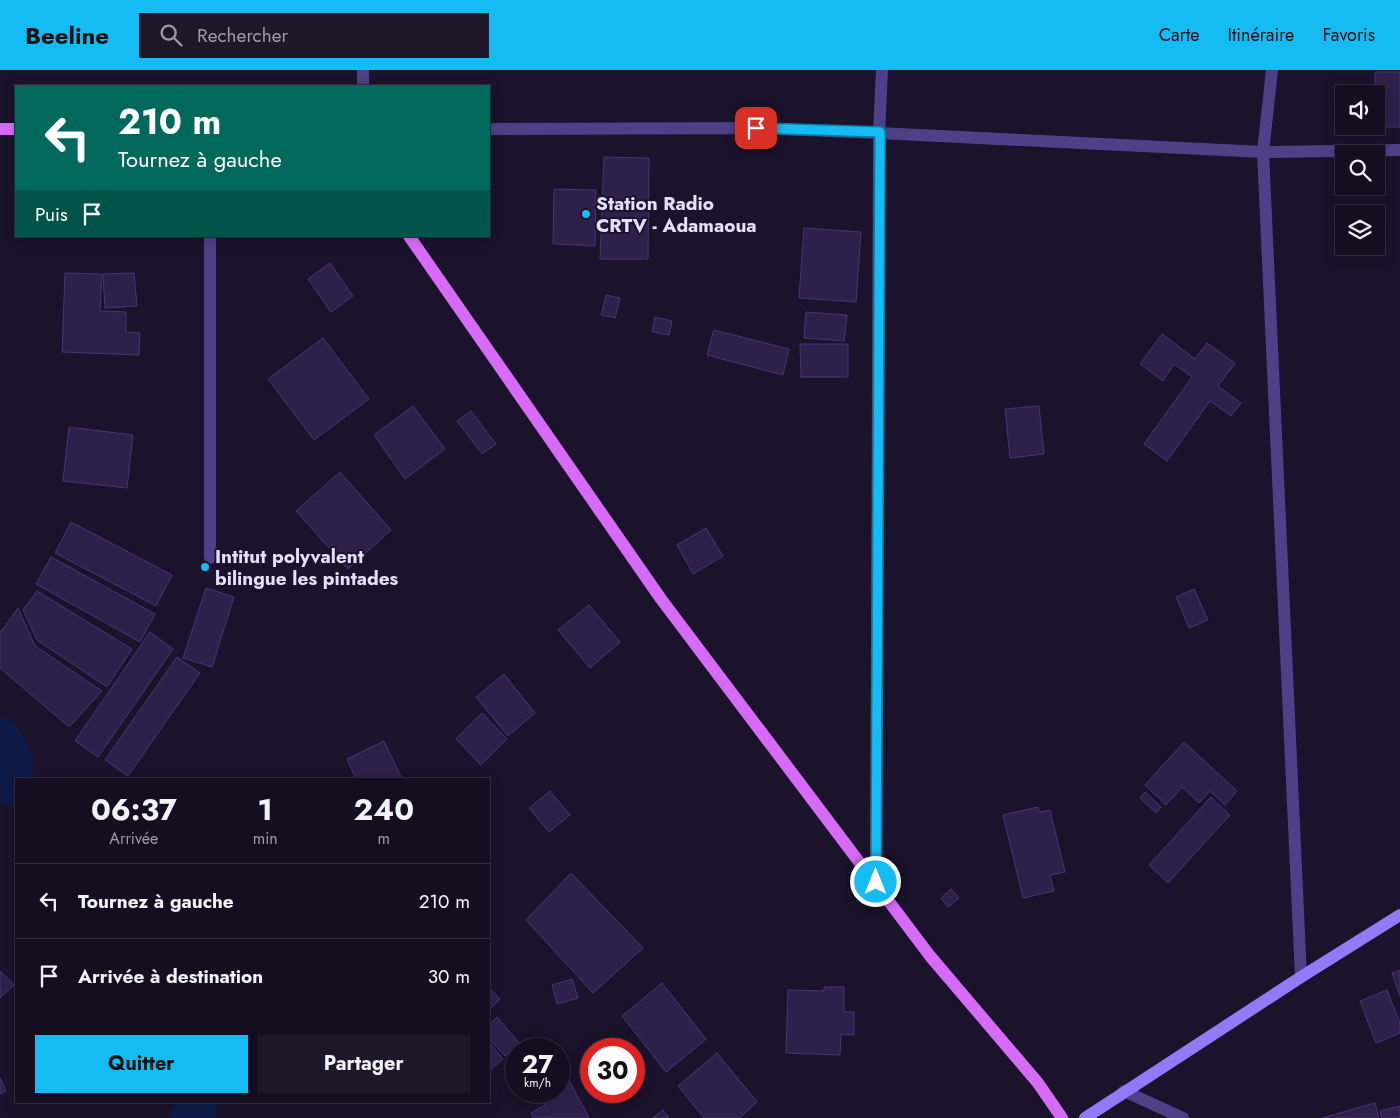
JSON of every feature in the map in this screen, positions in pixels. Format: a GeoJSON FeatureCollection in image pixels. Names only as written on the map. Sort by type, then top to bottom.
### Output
{"type":"FeatureCollection","features":[{"type":"Feature","properties":{"kind":"main road"},"geometry":{"type":"LineString","coordinates":[[0,129],[15,129]]}},
{"type":"Feature","properties":{"kind":"main road"},"geometry":{"type":"LineString","coordinates":[[410,237],[661,598],[930,956],[1038,1083],[1062,1118]]}},
{"type":"Feature","properties":{"kind":"street"},"geometry":{"type":"LineString","coordinates":[[363,70],[363,85]]}},
{"type":"Feature","properties":{"kind":"street"},"geometry":{"type":"LineString","coordinates":[[876,882],[880,132],[882,70]]}},
{"type":"Feature","properties":{"kind":"street"},"geometry":{"type":"LineString","coordinates":[[1272,70],[1263,152],[1301,977]]}},
{"type":"Feature","properties":{"kind":"street"},"geometry":{"type":"LineString","coordinates":[[490,129],[756,128],[880,132],[1263,152],[1400,150]]}},
{"type":"Feature","properties":{"kind":"street"},"geometry":{"type":"LineString","coordinates":[[210,237],[210,558]]}},
{"type":"Feature","properties":{"kind":"street"},"geometry":{"type":"LineString","coordinates":[[1085,1118],[1124,1091],[1400,915]]}},
{"type":"Feature","properties":{"kind":"street"},"geometry":{"type":"LineString","coordinates":[[1124,1091],[1183,1118]]}},
{"type":"Feature","properties":{"kind":"building"},"geometry":{"type":"Polygon","coordinates":[[[1375,72],[1400,72],[1400,127],[1385,127],[1385,85],[1375,85],[1375,72]]]}},
{"type":"Feature","properties":{"kind":"building"},"geometry":{"type":"Polygon","coordinates":[[[604,157],[649,158],[648,259],[600,259],[604,157]]]}},
{"type":"Feature","properties":{"kind":"building"},"geometry":{"type":"Polygon","coordinates":[[[554,189],[596,190],[595,246],[553,244],[554,189]]]}},
{"type":"Feature","properties":{"kind":"building"},"geometry":{"type":"Polygon","coordinates":[[[804,228],[861,232],[856,302],[799,298],[804,228]]]}},
{"type":"Feature","properties":{"kind":"building"},"geometry":{"type":"Polygon","coordinates":[[[330,263],[353,296],[331,312],[308,279],[330,263]]]}},
{"type":"Feature","properties":{"kind":"building"},"geometry":{"type":"Polygon","coordinates":[[[65,273],[102,274],[100,311],[126,312],[126,332],[140,333],[139,355],[62,352],[65,273]]]}},
{"type":"Feature","properties":{"kind":"building"},"geometry":{"type":"Polygon","coordinates":[[[134,273],[137,306],[105,308],[103,274],[134,273]]]}},
{"type":"Feature","properties":{"kind":"building"},"geometry":{"type":"Polygon","coordinates":[[[606,295],[620,298],[615,318],[601,315],[606,295]]]}},
{"type":"Feature","properties":{"kind":"building"},"geometry":{"type":"Polygon","coordinates":[[[806,312],[847,315],[844,341],[804,338],[806,312]]]}},
{"type":"Feature","properties":{"kind":"building"},"geometry":{"type":"Polygon","coordinates":[[[655,317],[672,321],[669,335],[652,332],[655,317]]]}},
{"type":"Feature","properties":{"kind":"building"},"geometry":{"type":"Polygon","coordinates":[[[714,330],[789,349],[783,375],[707,355],[714,330]]]}},
{"type":"Feature","properties":{"kind":"building"},"geometry":{"type":"Polygon","coordinates":[[[1162,334],[1195,359],[1207,343],[1235,363],[1218,386],[1241,403],[1231,416],[1210,401],[1167,461],[1144,444],[1192,377],[1174,364],[1163,381],[1140,364],[1162,334]]]}},
{"type":"Feature","properties":{"kind":"building"},"geometry":{"type":"Polygon","coordinates":[[[323,338],[369,399],[314,440],[268,379],[323,338]]]}},
{"type":"Feature","properties":{"kind":"building"},"geometry":{"type":"Polygon","coordinates":[[[800,344],[848,344],[848,377],[801,377],[800,344]]]}},
{"type":"Feature","properties":{"kind":"building"},"geometry":{"type":"Polygon","coordinates":[[[413,406],[445,449],[405,479],[374,435],[413,406]]]}},
{"type":"Feature","properties":{"kind":"building"},"geometry":{"type":"Polygon","coordinates":[[[1039,406],[1044,454],[1010,458],[1005,409],[1039,406]]]}},
{"type":"Feature","properties":{"kind":"building"},"geometry":{"type":"Polygon","coordinates":[[[471,411],[496,444],[482,454],[457,421],[471,411]]]}},
{"type":"Feature","properties":{"kind":"building"},"geometry":{"type":"Polygon","coordinates":[[[69,427],[133,435],[127,488],[63,481],[69,427]]]}},
{"type":"Feature","properties":{"kind":"building"},"geometry":{"type":"Polygon","coordinates":[[[340,472],[391,530],[348,569],[296,511],[340,472]]]}},
{"type":"Feature","properties":{"kind":"building"},"geometry":{"type":"Polygon","coordinates":[[[71,522],[172,575],[156,606],[55,553],[71,522]]]}},
{"type":"Feature","properties":{"kind":"building"},"geometry":{"type":"Polygon","coordinates":[[[706,528],[723,556],[693,574],[677,545],[706,528]]]}},
{"type":"Feature","properties":{"kind":"building"},"geometry":{"type":"Polygon","coordinates":[[[51,557],[155,614],[140,642],[36,584],[51,557]]]}},
{"type":"Feature","properties":{"kind":"building"},"geometry":{"type":"Polygon","coordinates":[[[206,588],[234,597],[212,667],[183,658],[206,588]]]}},
{"type":"Feature","properties":{"kind":"building"},"geometry":{"type":"Polygon","coordinates":[[[1194,589],[1208,620],[1189,628],[1176,597],[1194,589]]]}},
{"type":"Feature","properties":{"kind":"building"},"geometry":{"type":"Polygon","coordinates":[[[37,591],[132,649],[107,687],[37,640],[23,610],[37,591]]]}},
{"type":"Feature","properties":{"kind":"building"},"geometry":{"type":"Polygon","coordinates":[[[589,605],[620,642],[590,668],[558,630],[589,605]]]}},
{"type":"Feature","properties":{"kind":"building"},"geometry":{"type":"Polygon","coordinates":[[[18,608],[35,646],[102,691],[69,727],[0,668],[0,633],[18,608]]]}},
{"type":"Feature","properties":{"kind":"building"},"geometry":{"type":"Polygon","coordinates":[[[150,632],[173,649],[98,757],[75,741],[150,632]]]}},
{"type":"Feature","properties":{"kind":"building"},"geometry":{"type":"Polygon","coordinates":[[[177,657],[200,673],[128,776],[105,760],[177,657]]]}},
{"type":"Feature","properties":{"kind":"building"},"geometry":{"type":"Polygon","coordinates":[[[504,674],[535,713],[508,736],[476,697],[504,674]]]}},
{"type":"Feature","properties":{"kind":"building"},"geometry":{"type":"Polygon","coordinates":[[[482,713],[507,739],[481,765],[456,739],[482,713]]]}},
{"type":"Feature","properties":{"kind":"building"},"geometry":{"type":"Polygon","coordinates":[[[384,741],[402,778],[356,778],[347,759],[384,741]]]}},
{"type":"Feature","properties":{"kind":"building"},"geometry":{"type":"Polygon","coordinates":[[[1184,742],[1237,791],[1225,805],[1210,791],[1199,803],[1182,787],[1166,805],[1145,785],[1184,742]]]}},
{"type":"Feature","properties":{"kind":"building"},"geometry":{"type":"Polygon","coordinates":[[[550,791],[570,815],[549,832],[529,808],[550,791]]]}},
{"type":"Feature","properties":{"kind":"building"},"geometry":{"type":"Polygon","coordinates":[[[1145,792],[1161,807],[1156,813],[1140,798],[1145,792]]]}},
{"type":"Feature","properties":{"kind":"building"},"geometry":{"type":"Polygon","coordinates":[[[1211,797],[1230,815],[1168,883],[1149,865],[1211,797]]]}},
{"type":"Feature","properties":{"kind":"building"},"geometry":{"type":"Polygon","coordinates":[[[1038,807],[1039,812],[1050,810],[1065,872],[1050,875],[1054,891],[1023,898],[1003,815],[1038,807]]]}},
{"type":"Feature","properties":{"kind":"building"},"geometry":{"type":"Polygon","coordinates":[[[571,873],[643,948],[593,993],[526,920],[571,873]]]}},
{"type":"Feature","properties":{"kind":"building"},"geometry":{"type":"Polygon","coordinates":[[[951,889],[959,898],[948,907],[941,898],[951,889]]]}},
{"type":"Feature","properties":{"kind":"building"},"geometry":{"type":"Polygon","coordinates":[[[1400,970],[1400,996],[1392,973],[1400,970]]]}},
{"type":"Feature","properties":{"kind":"building"},"geometry":{"type":"Polygon","coordinates":[[[0,971],[14,985],[0,998],[0,971]]]}},
{"type":"Feature","properties":{"kind":"building"},"geometry":{"type":"Polygon","coordinates":[[[572,979],[578,998],[557,1004],[552,985],[572,979]]]}},
{"type":"Feature","properties":{"kind":"building"},"geometry":{"type":"Polygon","coordinates":[[[662,983],[706,1039],[666,1072],[645,1045],[645,1038],[639,1038],[622,1016],[662,983]]]}},
{"type":"Feature","properties":{"kind":"building"},"geometry":{"type":"Polygon","coordinates":[[[824,987],[844,987],[844,1012],[854,1012],[854,1035],[841,1034],[840,1055],[786,1053],[788,990],[824,991],[824,987]]]}},
{"type":"Feature","properties":{"kind":"building"},"geometry":{"type":"Polygon","coordinates":[[[490,989],[500,999],[490,1009],[490,989]]]}},
{"type":"Feature","properties":{"kind":"building"},"geometry":{"type":"Polygon","coordinates":[[[1387,990],[1400,1023],[1400,1033],[1376,1043],[1360,1001],[1387,990]]]}},
{"type":"Feature","properties":{"kind":"building"},"geometry":{"type":"Polygon","coordinates":[[[497,1017],[515,1038],[505,1038],[505,1056],[490,1040],[490,1024],[497,1017]]]}},
{"type":"Feature","properties":{"kind":"building"},"geometry":{"type":"Polygon","coordinates":[[[490,1043],[503,1059],[490,1070],[490,1043]]]}},
{"type":"Feature","properties":{"kind":"building"},"geometry":{"type":"Polygon","coordinates":[[[717,1053],[757,1102],[739,1118],[704,1118],[678,1086],[717,1053]]]}},
{"type":"Feature","properties":{"kind":"building"},"geometry":{"type":"Polygon","coordinates":[[[0,1078],[6,1091],[0,1094],[0,1078]]]}},
{"type":"Feature","properties":{"kind":"building"},"geometry":{"type":"Polygon","coordinates":[[[570,1082],[589,1118],[533,1118],[531,1113],[545,1105],[544,1103],[570,1103],[570,1082]]]}},
{"type":"Feature","properties":{"kind":"building"},"geometry":{"type":"Polygon","coordinates":[[[1375,1103],[1379,1118],[1322,1118],[1375,1103]]]}},
{"type":"Feature","properties":{"kind":"building"},"geometry":{"type":"Polygon","coordinates":[[[1400,1106],[1400,1118],[1382,1118],[1380,1111],[1400,1106]]]}},
{"type":"Feature","properties":{"kind":"building"},"geometry":{"type":"Polygon","coordinates":[[[663,1110],[669,1118],[652,1118],[663,1110]]]}},
{"type":"Feature","properties":{"kind":"waterway"},"geometry":{"type":"LineString","coordinates":[[0,739],[12,760],[12,776],[15,784]]}},
{"type":"Feature","properties":{"kind":"waterway"},"geometry":{"type":"LineString","coordinates":[[192,1118],[197,1103]]}},
{"type":"Feature","properties":{"kind":"place","name":"Station Radio CRTV - Adamaoua"},"geometry":{"type":"Point","coordinates":[586,214]}},
{"type":"Feature","properties":{"kind":"place","name":"Intitut polyvalent bilingue les pintades"},"geometry":{"type":"Point","coordinates":[205,567]}},
{"type":"Feature","properties":{"kind":"route"},"geometry":{"type":"LineString","coordinates":[[756,128],[880,132],[876,882]]}}]}
